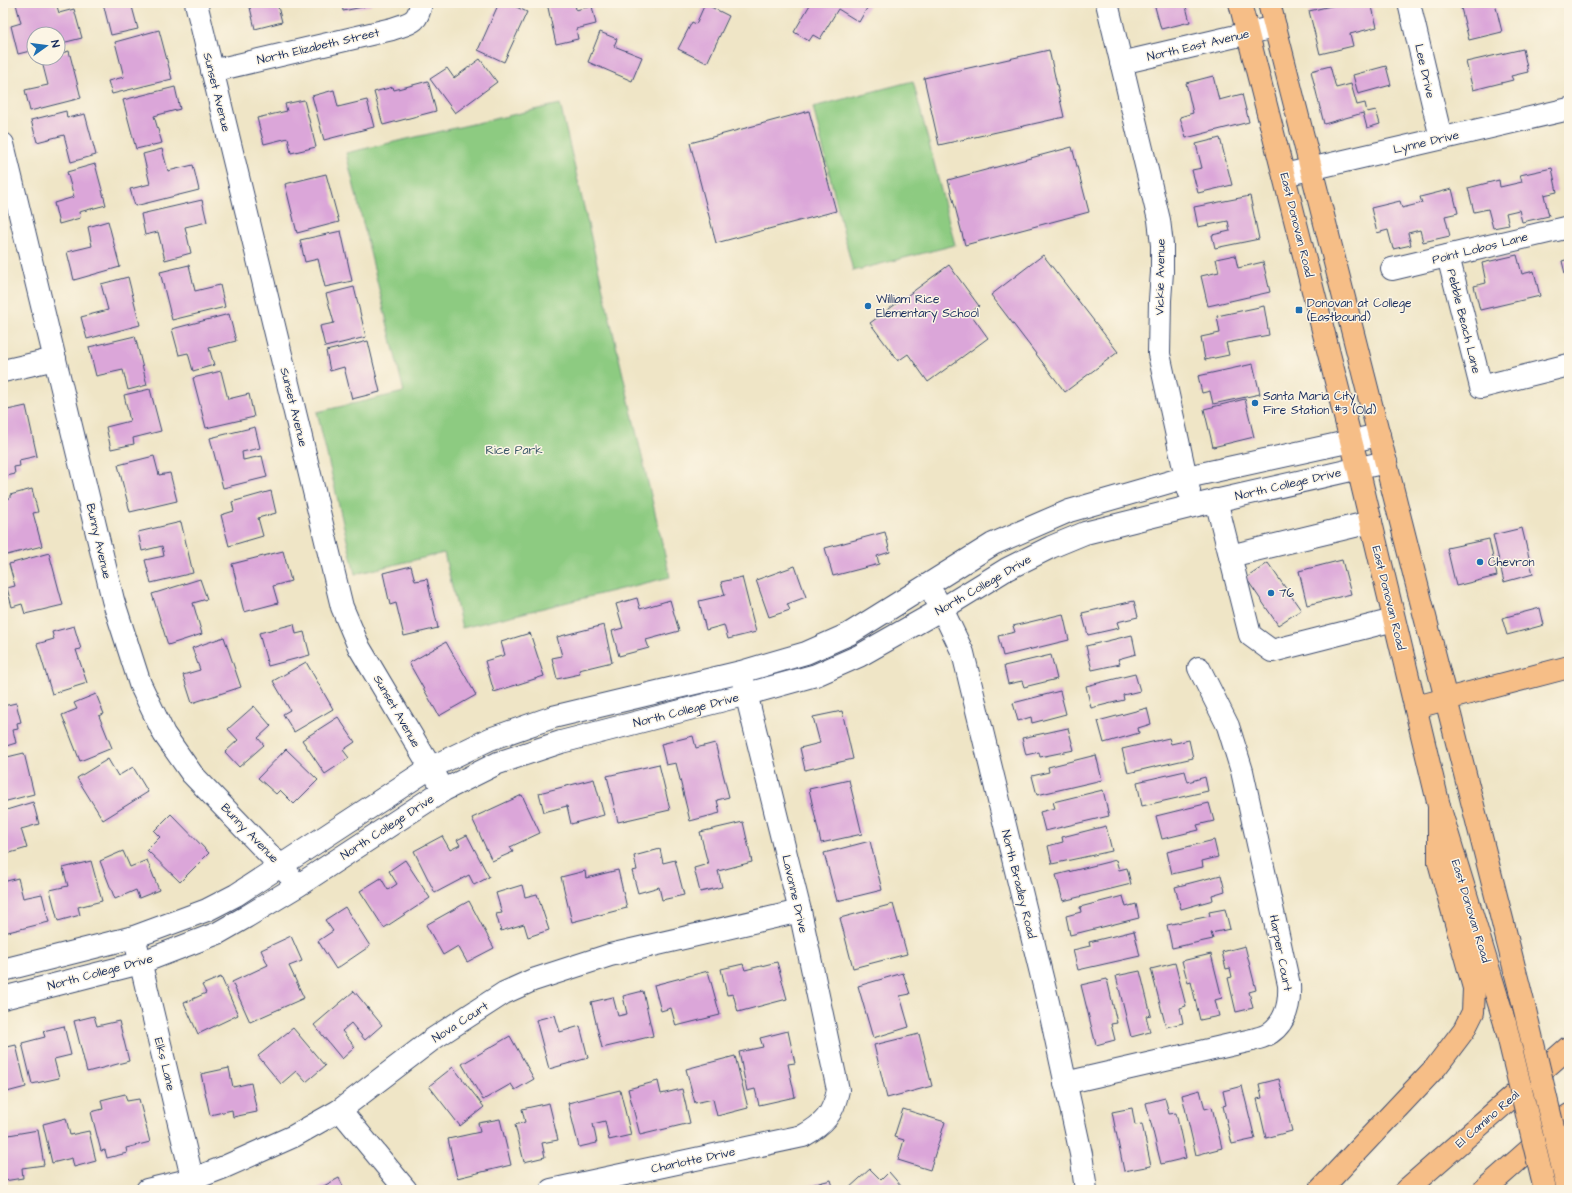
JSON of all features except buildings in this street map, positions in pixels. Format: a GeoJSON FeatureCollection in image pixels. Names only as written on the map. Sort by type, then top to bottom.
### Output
{"type":"FeatureCollection","features":[{"type":"Feature","properties":{"kind":"main road","name":"East Donovan Road"},"geometry":{"type":"LineString","coordinates":[[1240,3],[1358,468],[1439,806],[1504,1023],[1545,1190]]}},
{"type":"Feature","properties":{"kind":"main road","name":"East Donovan Road"},"geometry":{"type":"LineString","coordinates":[[1269,3],[1310,169],[1447,700],[1524,1006],[1568,1190]]}},
{"type":"Feature","properties":{"kind":"main road"},"geometry":{"type":"LineString","coordinates":[[1416,707],[1447,700],[1476,690],[1569,667]]}},
{"type":"Feature","properties":{"kind":"main road"},"geometry":{"type":"LineString","coordinates":[[1320,1190],[1436,1067],[1464,1030],[1473,1012],[1474,988],[1439,862],[1439,806]]}},
{"type":"Feature","properties":{"kind":"main road","name":"El Camino Real"},"geometry":{"type":"LineString","coordinates":[[1406,1190],[1569,1047]]}},
{"type":"Feature","properties":{"kind":"main road"},"geometry":{"type":"LineString","coordinates":[[1484,1190],[1569,1116]]}},
{"type":"Feature","properties":{"kind":"street","name":"Sunset Avenue"},"geometry":{"type":"LineString","coordinates":[[196,3],[342,607],[360,647],[444,790]]}},
{"type":"Feature","properties":{"kind":"street","name":"Vickie Avenue"},"geometry":{"type":"LineString","coordinates":[[1107,3],[1159,220],[1162,244],[1159,354],[1193,506]]}},
{"type":"Feature","properties":{"kind":"street","name":"Lee Drive"},"geometry":{"type":"LineString","coordinates":[[1409,3],[1441,138]]}},
{"type":"Feature","properties":{"kind":"street","name":"North Elizabeth Street"},"geometry":{"type":"LineString","coordinates":[[212,71],[392,29],[414,21],[420,9]]}},
{"type":"Feature","properties":{"kind":"street","name":"North East Avenue"},"geometry":{"type":"LineString","coordinates":[[1121,63],[1275,27]]}},
{"type":"Feature","properties":{"kind":"street","name":"Lynne Drive"},"geometry":{"type":"LineString","coordinates":[[1284,175],[1569,110]]}},
{"type":"Feature","properties":{"kind":"street","name":"Bunny Avenue"},"geometry":{"type":"LineString","coordinates":[[3,144],[113,600],[140,684],[164,734],[192,774],[282,865],[299,885]]}},
{"type":"Feature","properties":{"kind":"street","name":"Point Lobos Lane"},"geometry":{"type":"LineString","coordinates":[[1392,269],[1569,226]]}},
{"type":"Feature","properties":{"kind":"street","name":"Pebble Beach Lane"},"geometry":{"type":"LineString","coordinates":[[1448,256],[1481,387],[1569,365]]}},
{"type":"Feature","properties":{"kind":"street"},"geometry":{"type":"LineString","coordinates":[[3,371],[55,359]]}},
{"type":"Feature","properties":{"kind":"street","name":"North College Drive"},"geometry":{"type":"LineString","coordinates":[[3,970],[134,937],[207,910],[236,895],[430,768],[490,739],[553,717],[741,672],[806,653],[849,634],[993,544],[1069,511],[1187,478],[1379,435]]}},
{"type":"Feature","properties":{"kind":"street","name":"North College Drive"},"geometry":{"type":"LineString","coordinates":[[3,998],[140,963],[218,933],[246,918],[299,885],[444,790],[498,763],[561,742],[747,694],[816,674],[858,656],[942,609],[1007,569],[1051,547],[1085,533],[1216,500],[1386,462]]}},
{"type":"Feature","properties":{"kind":"street"},"geometry":{"type":"LineString","coordinates":[[1216,500],[1250,635],[1272,651],[1394,620]]}},
{"type":"Feature","properties":{"kind":"street"},"geometry":{"type":"LineString","coordinates":[[1230,556],[1371,522]]}},
{"type":"Feature","properties":{"kind":"street","name":"North Bradley Road"},"geometry":{"type":"LineString","coordinates":[[927,586],[942,609],[963,653],[1048,1002],[1081,1154],[1086,1190]]}},
{"type":"Feature","properties":{"kind":"street","name":"Harper Court"},"geometry":{"type":"LineString","coordinates":[[1065,1083],[1252,1040],[1270,1033],[1283,1018],[1290,1000],[1289,985],[1242,771],[1228,726],[1199,668]]}},
{"type":"Feature","properties":{"kind":"street","name":"Lavonne Drive"},"geometry":{"type":"LineString","coordinates":[[741,672],[800,911],[838,1090],[835,1104],[829,1117]]}},
{"type":"Feature","properties":{"kind":"street","name":"Nova Court"},"geometry":{"type":"LineString","coordinates":[[147,1190],[194,1184],[222,1168],[294,1136],[340,1110],[433,1039],[504,993],[533,980],[610,955],[800,911]]}},
{"type":"Feature","properties":{"kind":"street","name":"Elks Lane"},"geometry":{"type":"LineString","coordinates":[[134,937],[194,1184]]}},
{"type":"Feature","properties":{"kind":"street"},"geometry":{"type":"LineString","coordinates":[[340,1110],[406,1190]]}},
{"type":"Feature","properties":{"kind":"street","name":"Charlotte Drive"},"geometry":{"type":"LineString","coordinates":[[551,1190],[803,1136],[818,1128],[829,1117]]}},
{"type":"Feature","properties":{"kind":"green space"},"geometry":{"type":"Polygon","coordinates":[[[913,81],[955,245],[853,271],[813,107],[913,81]]]}},
{"type":"Feature","properties":{"kind":"green space","name":"Rice Park"},"geometry":{"type":"Polygon","coordinates":[[[560,104],[670,577],[462,628],[444,553],[355,574],[317,412],[404,392],[346,153],[560,104]]]}},
{"type":"Feature","properties":{"kind":"place","name":"William Rice Elementary School"},"geometry":{"type":"Point","coordinates":[868,306]}},
{"type":"Feature","properties":{"kind":"place","name":"Donovan at College (Eastbound)"},"geometry":{"type":"Point","coordinates":[1299,310]}},
{"type":"Feature","properties":{"kind":"place","name":"Santa Maria City Fire Station #3 (Old)"},"geometry":{"type":"Point","coordinates":[1255,403]}},
{"type":"Feature","properties":{"kind":"place","name":"Chevron"},"geometry":{"type":"Point","coordinates":[1480,562]}},
{"type":"Feature","properties":{"kind":"place","name":"76"},"geometry":{"type":"Point","coordinates":[1271,593]}}]}
